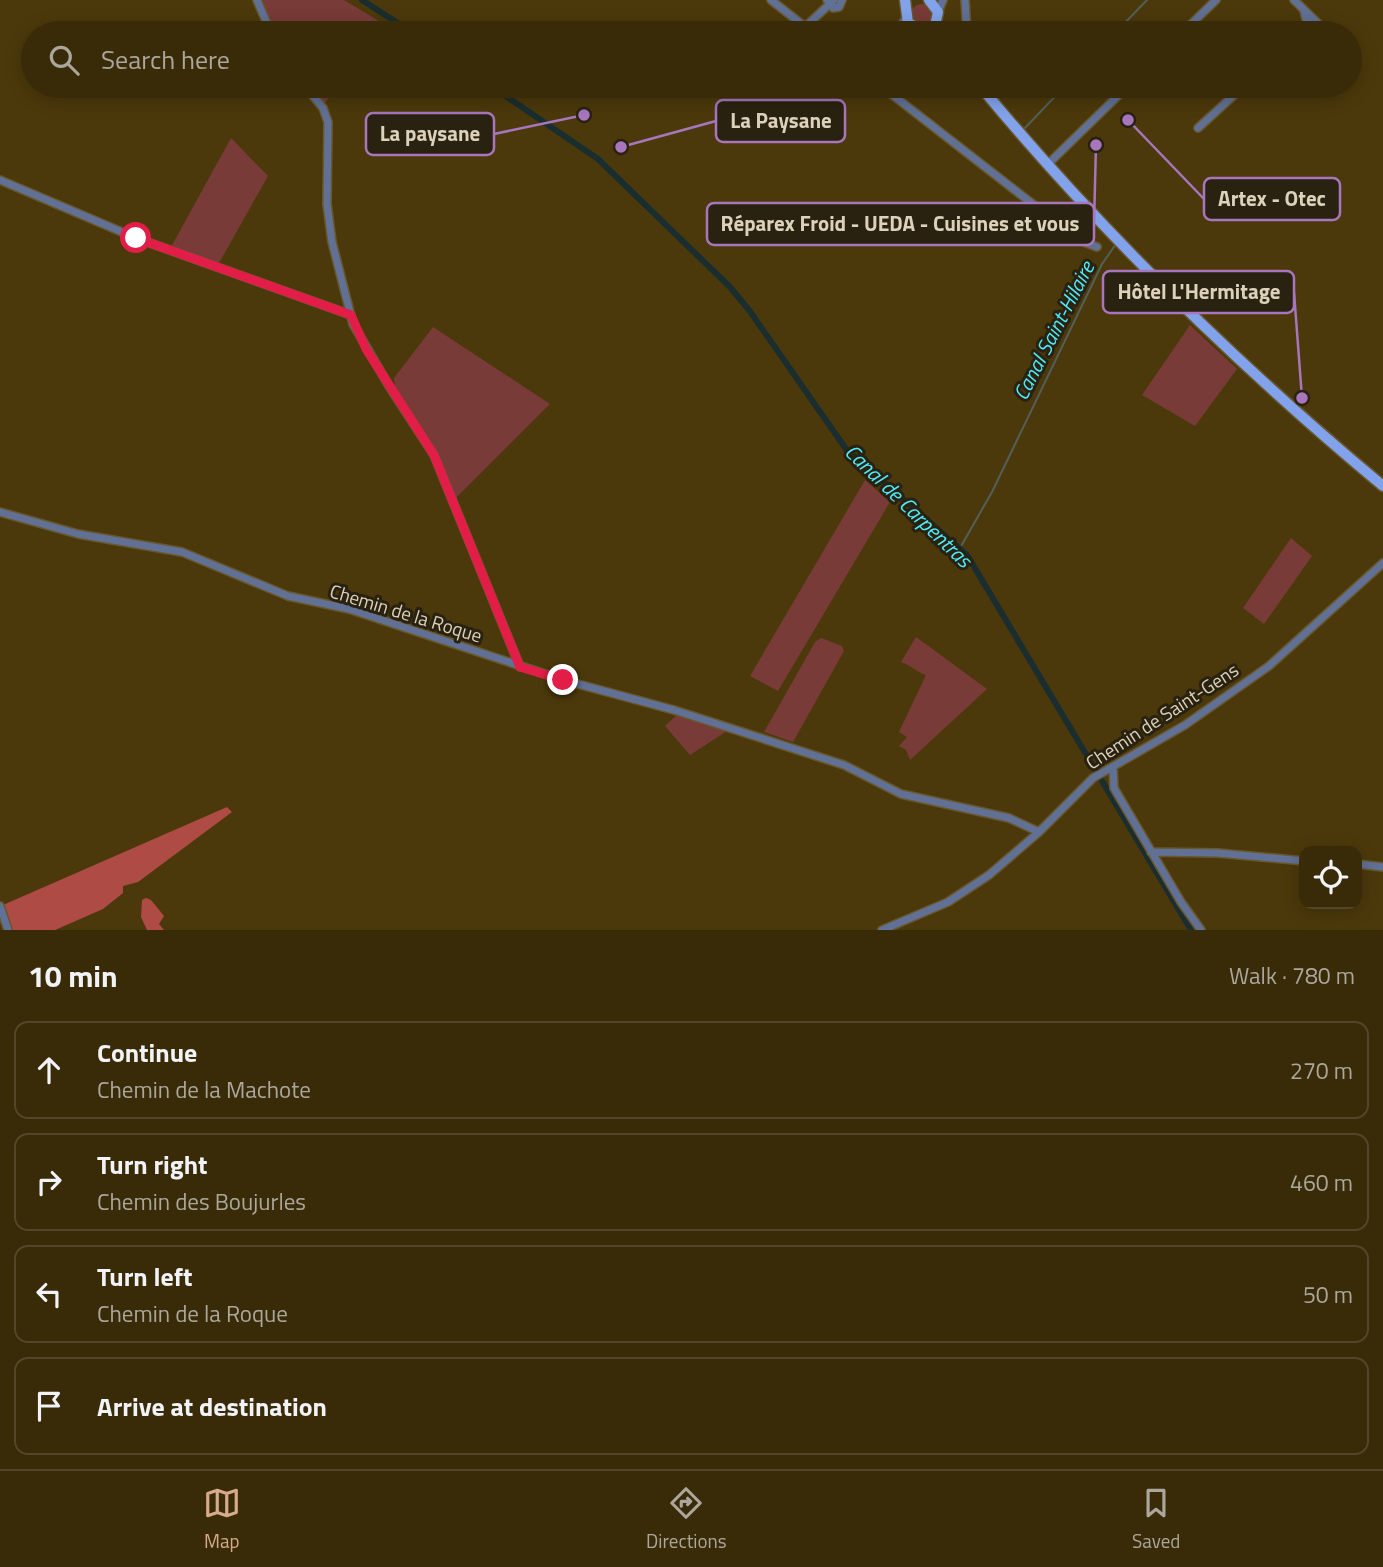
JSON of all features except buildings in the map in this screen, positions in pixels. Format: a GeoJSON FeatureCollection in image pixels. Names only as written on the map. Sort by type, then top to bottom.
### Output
{"type":"FeatureCollection","features":[{"type":"Feature","properties":{"kind":"main road"},"geometry":{"type":"LineString","coordinates":[[929,0],[938,21]]}},
{"type":"Feature","properties":{"kind":"main road"},"geometry":{"type":"LineString","coordinates":[[931,21],[937,16]]}},
{"type":"Feature","properties":{"kind":"main road"},"geometry":{"type":"LineString","coordinates":[[990,98],[1048,165],[1127,249],[1270,387],[1383,486]]}},
{"type":"Feature","properties":{"kind":"street"},"geometry":{"type":"LineString","coordinates":[[257,0],[266,21]]}},
{"type":"Feature","properties":{"kind":"street"},"geometry":{"type":"LineString","coordinates":[[771,0],[797,21]]}},
{"type":"Feature","properties":{"kind":"street"},"geometry":{"type":"LineString","coordinates":[[811,21],[830,2],[839,7],[842,0]]}},
{"type":"Feature","properties":{"kind":"street"},"geometry":{"type":"LineString","coordinates":[[937,16],[943,0]]}},
{"type":"Feature","properties":{"kind":"street"},"geometry":{"type":"LineString","coordinates":[[965,0],[966,21]]}},
{"type":"Feature","properties":{"kind":"street"},"geometry":{"type":"LineString","coordinates":[[1194,21],[1216,0]]}},
{"type":"Feature","properties":{"kind":"street"},"geometry":{"type":"LineString","coordinates":[[1294,0],[1316,21]]}},
{"type":"Feature","properties":{"kind":"street"},"geometry":{"type":"LineString","coordinates":[[1302,8],[1306,21]]}},
{"type":"Feature","properties":{"kind":"street"},"geometry":{"type":"LineString","coordinates":[[315,98],[323,108],[328,122],[327,204],[332,242],[351,315],[366,349],[434,455],[520,667]]}},
{"type":"Feature","properties":{"kind":"street"},"geometry":{"type":"LineString","coordinates":[[896,98],[1079,240],[1097,247]]}},
{"type":"Feature","properties":{"kind":"street"},"geometry":{"type":"LineString","coordinates":[[1048,165],[1116,98]]}},
{"type":"Feature","properties":{"kind":"street"},"geometry":{"type":"LineString","coordinates":[[1198,128],[1231,98]]}},
{"type":"Feature","properties":{"kind":"street"},"geometry":{"type":"LineString","coordinates":[[0,180],[136,238],[351,315]]}},
{"type":"Feature","properties":{"kind":"street","name":"Chemin de la Roque"},"geometry":{"type":"LineString","coordinates":[[0,512],[78,534],[182,552],[288,596],[349,609],[520,667],[674,710],[844,765],[901,794],[1009,818],[1039,832]]}},
{"type":"Feature","properties":{"kind":"street","name":"Chemin de Saint-Gens"},"geometry":{"type":"LineString","coordinates":[[882,930],[967,891],[1039,832],[1098,774],[1185,725],[1269,666],[1383,562]]}},
{"type":"Feature","properties":{"kind":"street"},"geometry":{"type":"LineString","coordinates":[[1112,768],[1115,789],[1201,930]]}},
{"type":"Feature","properties":{"kind":"street"},"geometry":{"type":"LineString","coordinates":[[1152,852],[1218,853],[1299,861]]}},
{"type":"Feature","properties":{"kind":"street"},"geometry":{"type":"LineString","coordinates":[[1362,865],[1383,867]]}},
{"type":"Feature","properties":{"kind":"street"},"geometry":{"type":"LineString","coordinates":[[0,906],[8,930]]}},
{"type":"Feature","properties":{"kind":"shaded area"},"geometry":{"type":"Polygon","coordinates":[[[258,0],[344,0],[379,21],[268,21],[258,0]]]}},
{"type":"Feature","properties":{"kind":"shaded area"},"geometry":{"type":"Polygon","coordinates":[[[918,5],[926,5],[932,11],[931,21],[912,19],[912,11],[918,5]]]}},
{"type":"Feature","properties":{"kind":"shaded area"},"geometry":{"type":"Polygon","coordinates":[[[231,138],[268,176],[219,263],[171,247],[231,138]]]}},
{"type":"Feature","properties":{"kind":"shaded area"},"geometry":{"type":"Polygon","coordinates":[[[1190,325],[1237,369],[1195,426],[1142,395],[1190,325]]]}},
{"type":"Feature","properties":{"kind":"shaded area"},"geometry":{"type":"Polygon","coordinates":[[[433,327],[550,404],[456,498],[439,454],[395,387],[394,378],[433,327]]]}},
{"type":"Feature","properties":{"kind":"shaded area"},"geometry":{"type":"Polygon","coordinates":[[[865,480],[890,502],[778,691],[750,676],[865,480]]]}},
{"type":"Feature","properties":{"kind":"shaded area"},"geometry":{"type":"Polygon","coordinates":[[[1291,538],[1312,556],[1264,624],[1243,608],[1291,538]]]}},
{"type":"Feature","properties":{"kind":"shaded area"},"geometry":{"type":"Polygon","coordinates":[[[916,637],[987,689],[910,760],[906,750],[899,746],[907,737],[899,732],[926,675],[901,662],[916,637]]]}},
{"type":"Feature","properties":{"kind":"shaded area"},"geometry":{"type":"Polygon","coordinates":[[[821,638],[842,646],[844,651],[793,742],[764,732],[815,642],[821,638]]]}},
{"type":"Feature","properties":{"kind":"shaded area"},"geometry":{"type":"Polygon","coordinates":[[[677,715],[727,731],[690,755],[665,726],[677,715]]]}},
{"type":"Feature","properties":{"kind":"shaded area"},"geometry":{"type":"Polygon","coordinates":[[[227,807],[232,812],[138,882],[123,886],[123,893],[103,909],[55,930],[12,930],[3,905],[227,807]]]}},
{"type":"Feature","properties":{"kind":"shaded area"},"geometry":{"type":"Polygon","coordinates":[[[142,900],[151,900],[164,916],[159,924],[164,930],[147,930],[141,917],[142,900]]]}},
{"type":"Feature","properties":{"kind":"waterway","name":"Canal de Carpentras"},"geometry":{"type":"LineString","coordinates":[[362,0],[394,21]]}},
{"type":"Feature","properties":{"kind":"waterway","name":"Canal Saint-Hilaire"},"geometry":{"type":"LineString","coordinates":[[1127,21],[1147,0]]}},
{"type":"Feature","properties":{"kind":"waterway","name":"Canal de Carpentras"},"geometry":{"type":"LineString","coordinates":[[509,98],[598,159],[730,287],[846,449],[967,555],[1191,930]]}},
{"type":"Feature","properties":{"kind":"waterway","name":"Canal Saint-Hilaire"},"geometry":{"type":"LineString","coordinates":[[1024,129],[1054,98]]}},
{"type":"Feature","properties":{"kind":"waterway","name":"Canal Saint-Hilaire"},"geometry":{"type":"LineString","coordinates":[[960,548],[992,492],[1102,264],[1116,244]]}},
{"type":"Feature","properties":{"kind":"place","name":"La paysane"},"geometry":{"type":"Point","coordinates":[584,115]}},
{"type":"Feature","properties":{"kind":"place","name":"Artex - Otec"},"geometry":{"type":"Point","coordinates":[1128,120]}},
{"type":"Feature","properties":{"kind":"place","name":"Réparex Froid - UEDA - Cuisines et vous"},"geometry":{"type":"Point","coordinates":[1096,145]}},
{"type":"Feature","properties":{"kind":"place","name":"La Paysane"},"geometry":{"type":"Point","coordinates":[621,147]}},
{"type":"Feature","properties":{"kind":"place","name":"Hôtel L'Hermitage"},"geometry":{"type":"Point","coordinates":[1302,398]}},
{"type":"Feature","properties":{"kind":"route"},"geometry":{"type":"LineString","coordinates":[[136,238],[351,315],[366,349],[434,455],[520,667],[563,680]]}}]}
